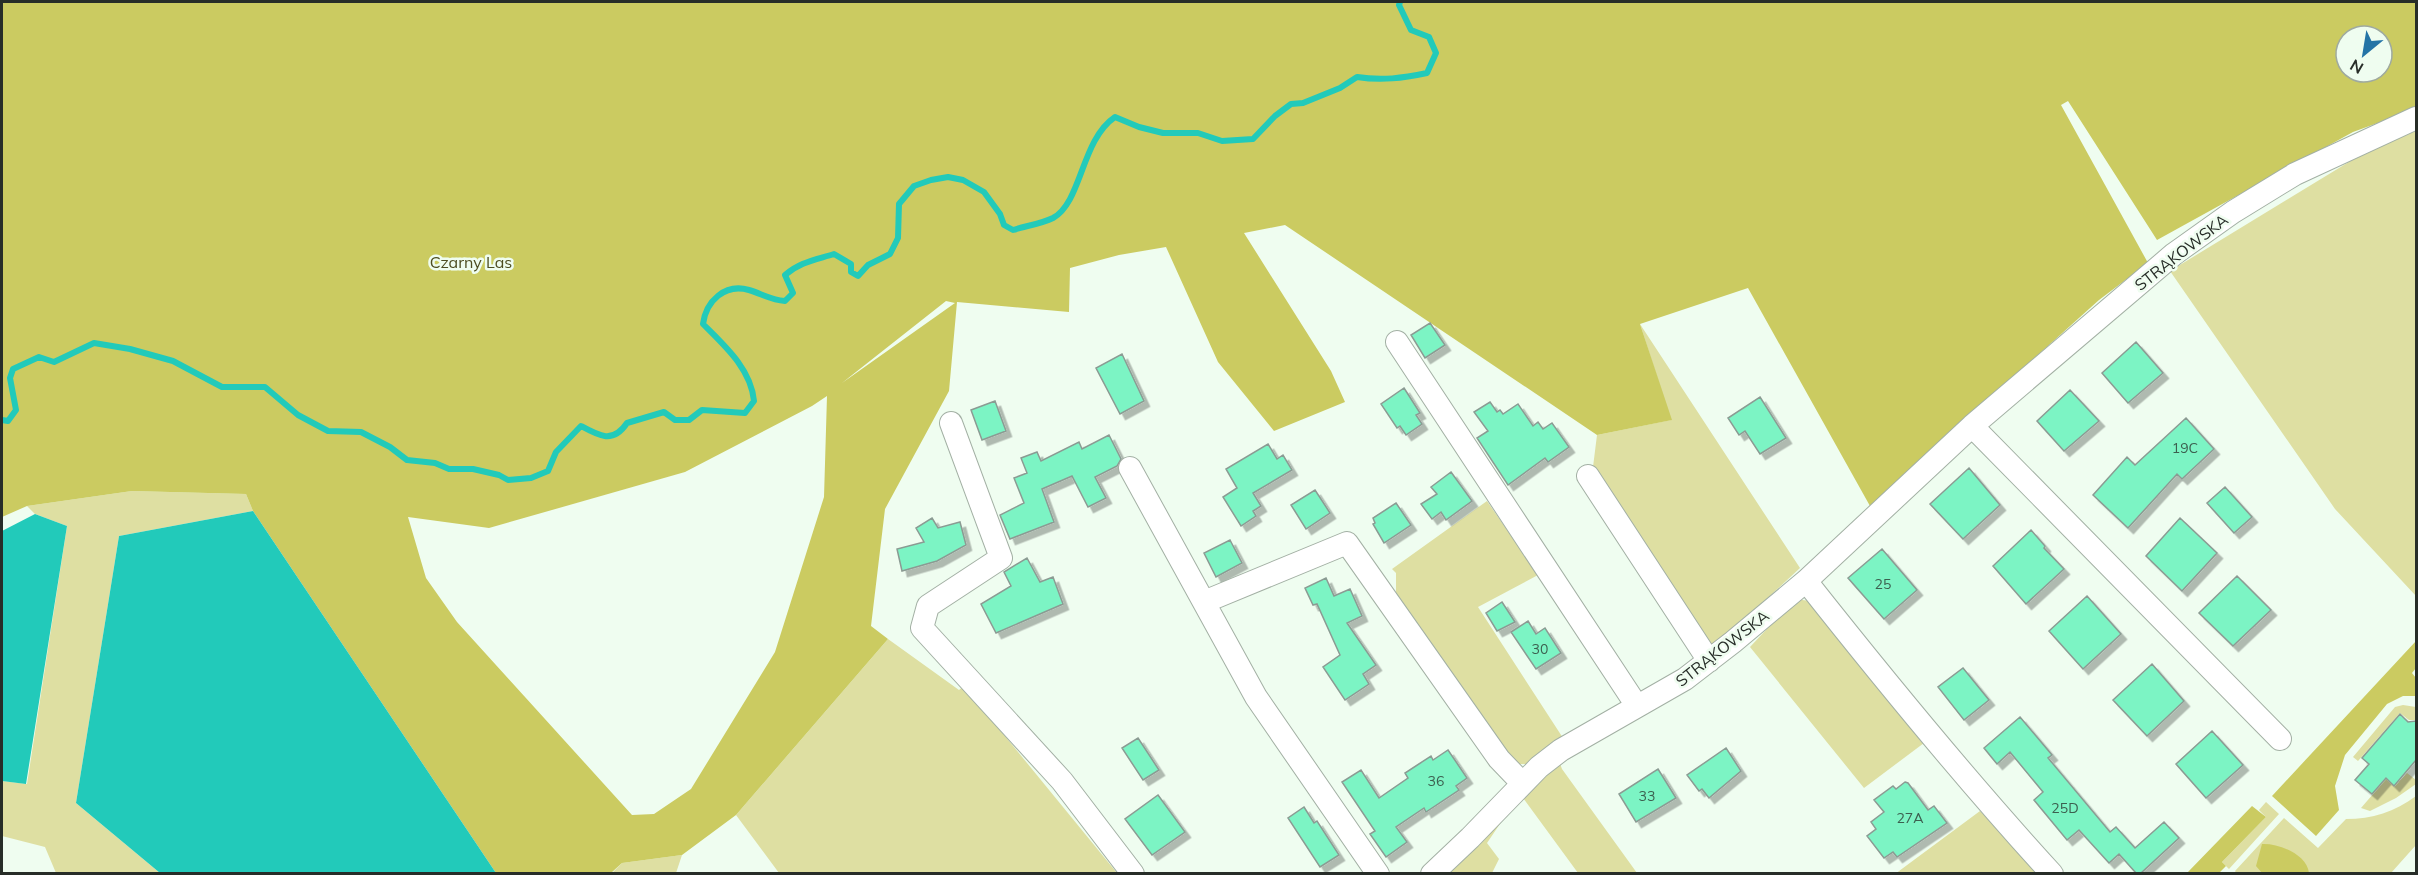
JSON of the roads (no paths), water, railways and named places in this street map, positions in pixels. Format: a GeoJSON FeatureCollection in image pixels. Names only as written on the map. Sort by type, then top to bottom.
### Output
{"type":"FeatureCollection","features":[{"type":"Feature","properties":{"kind":"street","name":"STRĄKOWSKA"},"geometry":{"type":"LineString","coordinates":[[1432,873],[1470,838],[1522,783],[1561,750],[1685,679],[1806,581],[1972,426],[2174,254],[2233,212],[2295,174],[2416,118]]}},
{"type":"Feature","properties":{"kind":"street"},"geometry":{"type":"LineString","coordinates":[[1397,342],[1637,706]]}},
{"type":"Feature","properties":{"kind":"street"},"geometry":{"type":"LineString","coordinates":[[951,423],[1001,558],[928,606],[922,628],[1062,781],[1133,873]]}},
{"type":"Feature","properties":{"kind":"street"},"geometry":{"type":"LineString","coordinates":[[1972,426],[2280,739]]}},
{"type":"Feature","properties":{"kind":"street"},"geometry":{"type":"LineString","coordinates":[[1131,468],[1256,697],[1378,873]]}},
{"type":"Feature","properties":{"kind":"street"},"geometry":{"type":"LineString","coordinates":[[1588,476],[1708,661]]}},
{"type":"Feature","properties":{"kind":"street"},"geometry":{"type":"LineString","coordinates":[[1204,602],[1347,543],[1499,759],[1522,783]]}},
{"type":"Feature","properties":{"kind":"street"},"geometry":{"type":"LineString","coordinates":[[1806,581],[1998,815],[2052,873]]}},
{"type":"Feature","properties":{"kind":"water"},"geometry":{"type":"Polygon","coordinates":[[[253,511],[496,873],[160,873],[76,803],[119,536],[253,511]]]}},
{"type":"Feature","properties":{"kind":"water"},"geometry":{"type":"Polygon","coordinates":[[[35,514],[67,526],[26,784],[2,781],[2,531],[35,514]]]}},
{"type":"Feature","properties":{"kind":"waterway"},"geometry":{"type":"LineString","coordinates":[[2,420],[8,421],[16,410],[10,378],[13,369],[39,357],[54,362],[94,343],[130,349],[173,361],[222,387],[265,387],[298,415],[328,431],[361,432],[390,447],[407,460],[435,463],[449,469],[473,469],[499,475],[508,480],[531,478],[548,471],[556,452],[581,426],[594,433],[611,436],[622,430],[627,423],[664,412],[675,420],[689,420],[702,410],[745,413],[754,401],[748,379],[736,359],[703,324],[713,301],[732,289],[749,290],[785,301],[793,293],[785,275],[802,264],[834,254],[851,264],[851,272],[858,276],[868,265],[890,254],[898,238],[899,204],[914,186],[948,177],[963,180],[984,192],[1000,214],[1004,225],[1013,230],[1048,220],[1063,210],[1095,140],[1115,117],[1139,127],[1163,133],[1198,133],[1222,141],[1253,139],[1275,116],[1291,104],[1303,103],[1340,88],[1357,77],[1375,79],[1427,73],[1436,53],[1429,37],[1411,30],[1399,5],[1400,2]]}},
{"type":"Feature","properties":{"kind":"park label","name":"Czarny Las"},"geometry":{"type":"Point","coordinates":[471,262]}}]}
